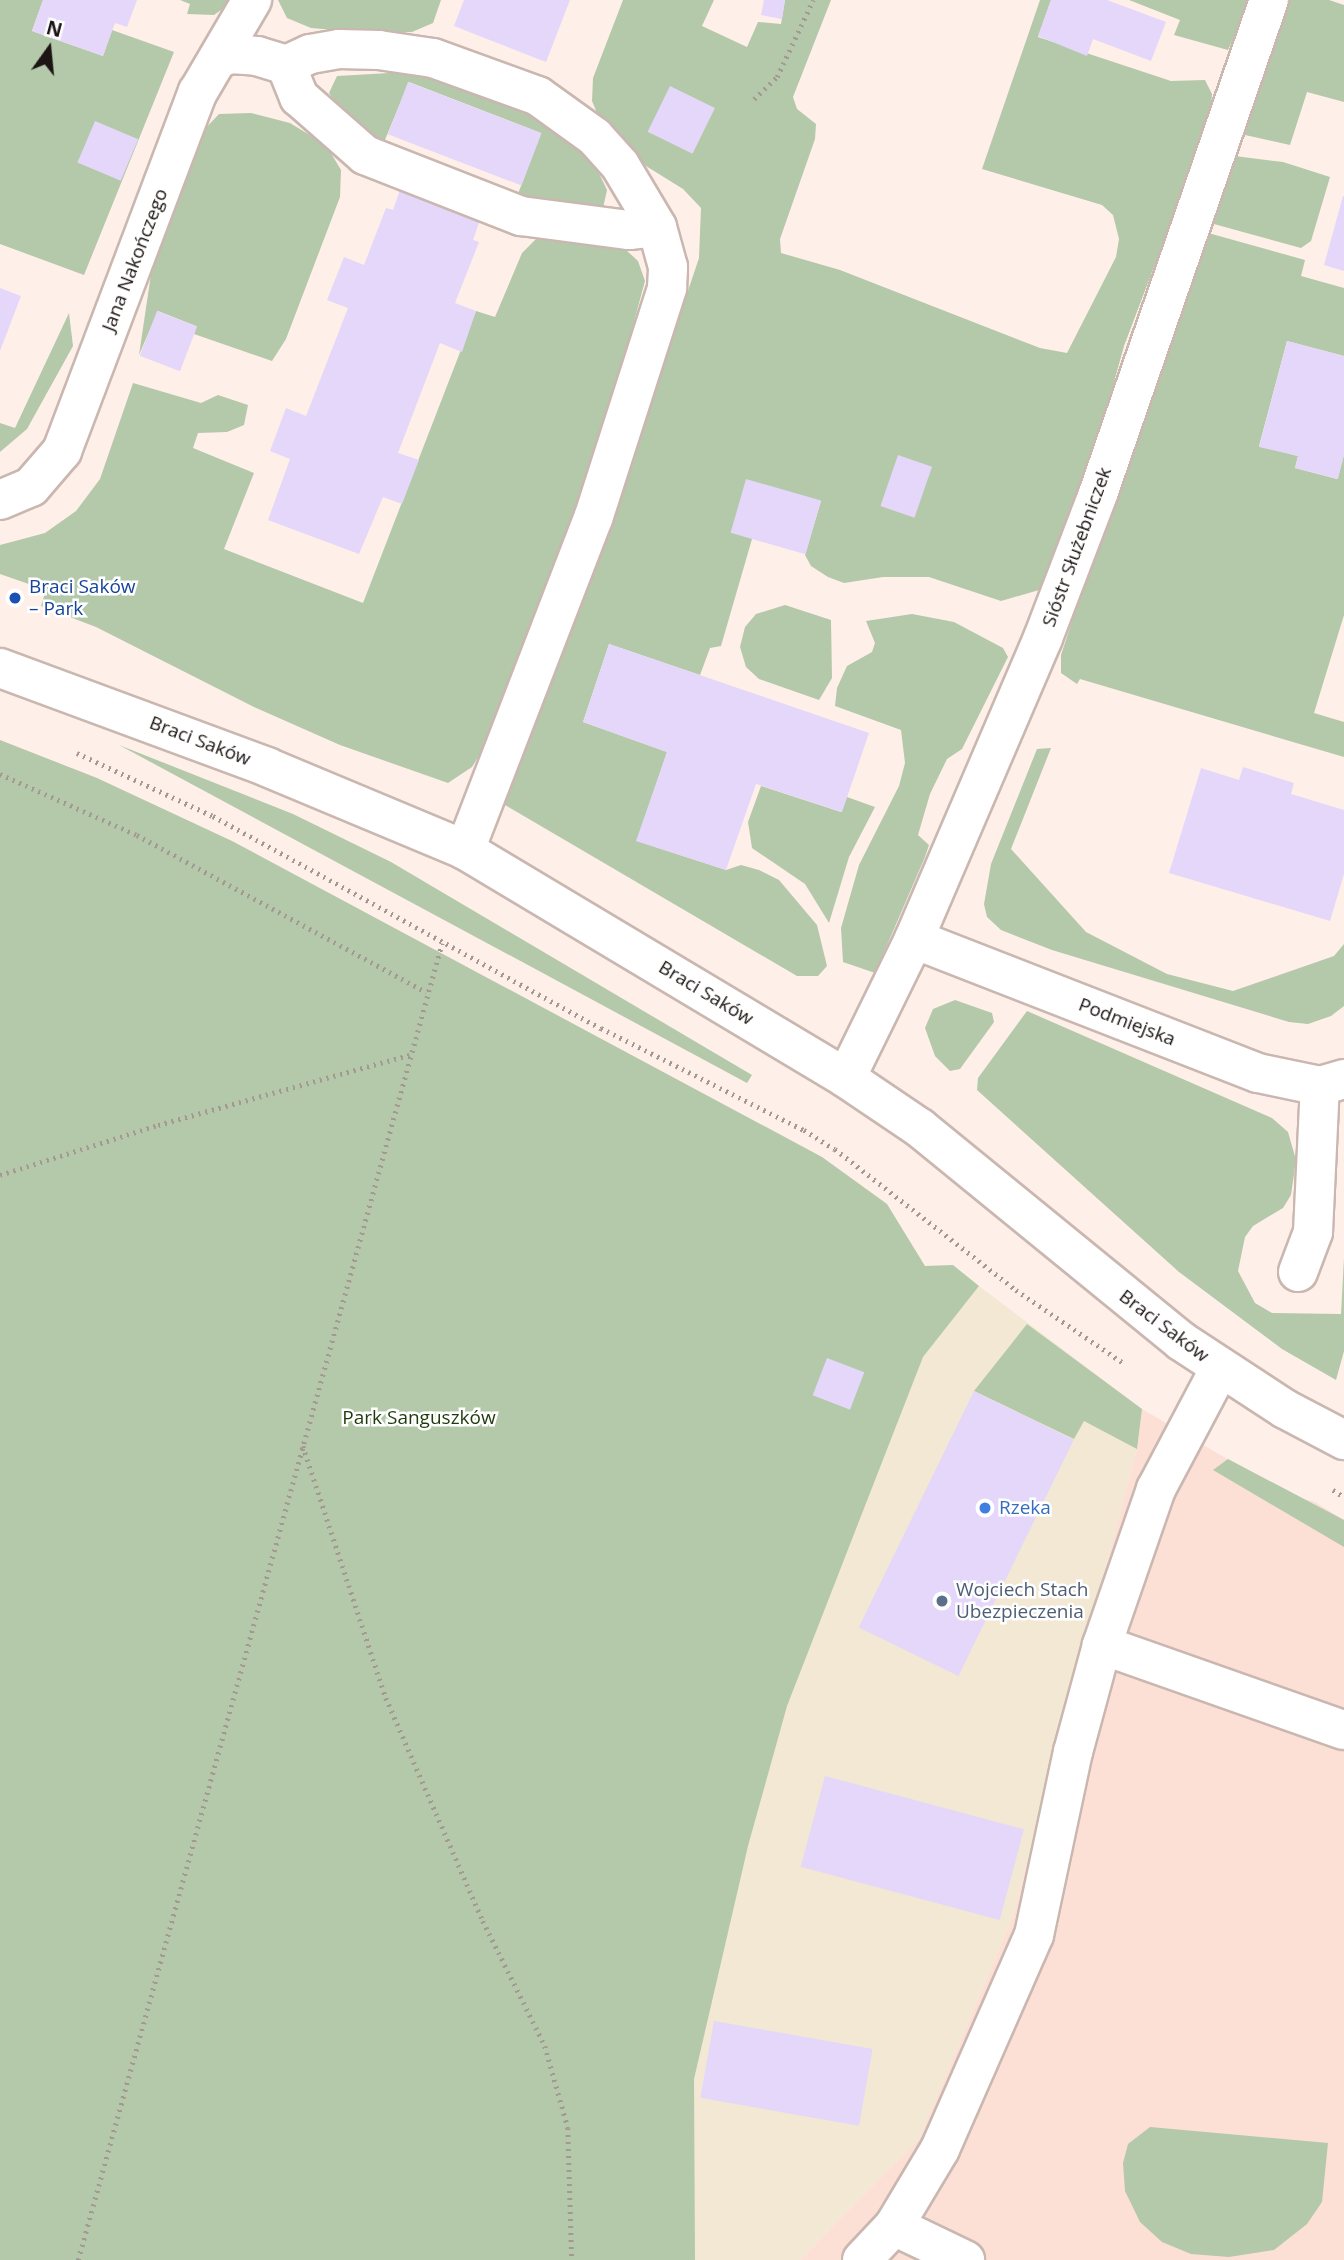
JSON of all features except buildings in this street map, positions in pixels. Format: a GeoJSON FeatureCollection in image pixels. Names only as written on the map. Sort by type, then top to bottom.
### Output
{"type":"FeatureCollection","features":[{"type":"Feature","properties":{"kind":"street","name":"Jana Nakończego"},"geometry":{"type":"LineString","coordinates":[[0,500],[31,487],[62,451],[198,92],[252,0]]}},
{"type":"Feature","properties":{"kind":"street","name":"Sióstr Służebniczek"},"geometry":{"type":"LineString","coordinates":[[846,1078],[914,939],[1043,638],[1089,518],[1269,0]]}},
{"type":"Feature","properties":{"kind":"street"},"geometry":{"type":"LineString","coordinates":[[218,59],[230,54],[257,56],[286,65],[310,54],[339,49],[379,50],[433,58],[538,96],[594,137],[620,165],[657,227],[668,267],[667,288],[593,519],[465,850]]}},
{"type":"Feature","properties":{"kind":"street"},"geometry":{"type":"LineString","coordinates":[[286,65],[299,97],[365,155],[522,216],[629,230],[657,227]]}},
{"type":"Feature","properties":{"kind":"street","name":"Braci Saków"},"geometry":{"type":"LineString","coordinates":[[0,668],[267,767],[465,850],[846,1078],[920,1128],[1126,1297],[1220,1368],[1344,1440]]}},
{"type":"Feature","properties":{"kind":"street","name":"Podmiejska"},"geometry":{"type":"LineString","coordinates":[[914,939],[1258,1073],[1332,1082]]}},
{"type":"Feature","properties":{"kind":"street"},"geometry":{"type":"LineString","coordinates":[[1297,1272],[1313,1232],[1332,1082]]}},
{"type":"Feature","properties":{"kind":"street"},"geometry":{"type":"LineString","coordinates":[[862,2260],[894,2226],[940,2149],[1034,1935],[1073,1752],[1102,1645],[1156,1489],[1220,1368]]}},
{"type":"Feature","properties":{"kind":"street"},"geometry":{"type":"LineString","coordinates":[[1102,1645],[1344,1730]]}},
{"type":"Feature","properties":{"kind":"street"},"geometry":{"type":"LineString","coordinates":[[894,2226],[965,2260]]}},
{"type":"Feature","properties":{"kind":"path"},"geometry":{"type":"LineString","coordinates":[[754,99],[777,76],[813,0]]}},
{"type":"Feature","properties":{"kind":"path"},"geometry":{"type":"LineString","coordinates":[[67,749],[213,816],[442,943],[835,1149]]}},
{"type":"Feature","properties":{"kind":"path"},"geometry":{"type":"LineString","coordinates":[[0,774],[137,835],[426,992]]}},
{"type":"Feature","properties":{"kind":"path"},"geometry":{"type":"LineString","coordinates":[[78,2260],[426,992],[442,943]]}},
{"type":"Feature","properties":{"kind":"path"},"geometry":{"type":"LineString","coordinates":[[0,1175],[158,1125],[410,1054]]}},
{"type":"Feature","properties":{"kind":"path"},"geometry":{"type":"LineString","coordinates":[[303,1445],[386,1698],[483,1921],[545,2046],[568,2128],[572,2260]]}},
{"type":"Feature","properties":{"kind":"shaded area"},"geometry":{"type":"Polygon","coordinates":[[[979,1286],[1142,1409],[1137,1449],[1013,1916],[919,2139],[800,2260],[665,2260],[739,1748],[923,1357],[979,1286]]]}},
{"type":"Feature","properties":{"kind":"shaded area"},"geometry":{"type":"Polygon","coordinates":[[[1142,1409],[1287,1494],[1315,1502],[1344,1520],[1344,2260],[800,2260],[919,2139],[1013,1916],[1137,1449],[1142,1409]]]}},
{"type":"Feature","properties":{"kind":"green space"},"geometry":{"type":"Polygon","coordinates":[[[0,0],[43,0],[32,31],[103,56],[112,30],[174,52],[84,275],[0,244],[0,0]]]}},
{"type":"Feature","properties":{"kind":"green space"},"geometry":{"type":"Polygon","coordinates":[[[180,0],[235,0],[214,15],[187,14],[190,4],[180,0]]]}},
{"type":"Feature","properties":{"kind":"green space"},"geometry":{"type":"Polygon","coordinates":[[[278,0],[441,0],[433,23],[412,32],[370,33],[311,28],[287,18],[278,0]]]}},
{"type":"Feature","properties":{"kind":"green space"},"geometry":{"type":"Polygon","coordinates":[[[623,0],[714,0],[702,26],[747,47],[758,22],[781,24],[785,0],[831,0],[793,97],[797,109],[816,124],[815,139],[780,239],[781,253],[840,270],[1040,348],[1067,353],[1116,257],[1119,239],[1113,215],[1102,205],[982,169],[1040,0],[1051,0],[1038,37],[1171,81],[1205,80],[1212,94],[1210,119],[1124,346],[1094,454],[1039,590],[1001,601],[929,577],[883,577],[844,583],[828,577],[811,566],[805,555],[821,501],[752,539],[721,646],[710,648],[700,675],[609,644],[583,722],[667,752],[637,841],[726,870],[741,865],[779,880],[817,925],[827,966],[818,976],[797,976],[505,805],[598,559],[699,258],[701,208],[683,189],[646,166],[597,113],[592,101],[593,78],[623,0]]]}},
{"type":"Feature","properties":{"kind":"green space"},"geometry":{"type":"Polygon","coordinates":[[[1129,0],[1250,0],[1228,50],[1174,35],[1180,20],[1129,0]]]}},
{"type":"Feature","properties":{"kind":"green space"},"geometry":{"type":"Polygon","coordinates":[[[1285,0],[1329,0],[1344,5],[1344,102],[1307,92],[1290,145],[1236,133],[1285,0]]]}},
{"type":"Feature","properties":{"kind":"green space"},"geometry":{"type":"Polygon","coordinates":[[[407,72],[446,81],[548,120],[572,135],[595,165],[607,190],[603,208],[516,199],[541,133],[409,82],[382,147],[346,120],[329,93],[337,76],[407,72]]]}},
{"type":"Feature","properties":{"kind":"green space"},"geometry":{"type":"Polygon","coordinates":[[[251,113],[290,123],[326,145],[341,170],[340,197],[286,339],[272,361],[194,334],[196,326],[158,311],[139,355],[151,274],[201,133],[219,114],[251,113]]]}},
{"type":"Feature","properties":{"kind":"green space"},"geometry":{"type":"Polygon","coordinates":[[[1227,155],[1283,162],[1330,177],[1311,241],[1301,248],[1203,221],[1227,155]]]}},
{"type":"Feature","properties":{"kind":"green space"},"geometry":{"type":"Polygon","coordinates":[[[1201,231],[1305,260],[1301,276],[1344,288],[1344,356],[1287,341],[1259,446],[1298,456],[1295,468],[1337,479],[1344,455],[1344,615],[1314,713],[1344,722],[1344,757],[1080,679],[1077,684],[1061,673],[1061,655],[1201,231]]]}},
{"type":"Feature","properties":{"kind":"green space"},"geometry":{"type":"Polygon","coordinates":[[[539,236],[593,239],[626,250],[638,261],[645,281],[601,443],[511,703],[472,767],[448,783],[340,745],[254,707],[96,627],[41,606],[46,590],[0,574],[0,545],[45,533],[76,511],[100,479],[133,383],[201,403],[218,395],[248,405],[244,425],[227,432],[198,433],[193,448],[254,473],[224,549],[363,603],[476,311],[495,317],[522,253],[539,236]]]}},
{"type":"Feature","properties":{"kind":"green space"},"geometry":{"type":"Polygon","coordinates":[[[69,313],[73,346],[27,429],[0,452],[0,423],[15,428],[69,313]]]}},
{"type":"Feature","properties":{"kind":"green space"},"geometry":{"type":"Polygon","coordinates":[[[785,605],[831,620],[832,678],[819,700],[759,679],[746,667],[740,647],[745,627],[756,614],[785,605]]]}},
{"type":"Feature","properties":{"kind":"green space"},"geometry":{"type":"Polygon","coordinates":[[[912,614],[954,622],[1003,648],[1008,657],[962,749],[947,759],[930,794],[918,835],[929,845],[875,973],[843,962],[841,928],[859,865],[899,786],[905,763],[901,730],[835,706],[837,688],[847,666],[872,652],[875,643],[866,621],[912,614]]]}},
{"type":"Feature","properties":{"kind":"green space","name":"Park Sanguszków"},"geometry":{"type":"Polygon","coordinates":[[[0,740],[97,778],[232,841],[822,1157],[887,1204],[925,1266],[953,1265],[979,1286],[923,1357],[787,1706],[748,1846],[694,2079],[695,2260],[0,2260],[0,740]]]}},
{"type":"Feature","properties":{"kind":"green space"},"geometry":{"type":"Polygon","coordinates":[[[119,745],[293,814],[391,862],[752,1075],[747,1083],[119,745]]]}},
{"type":"Feature","properties":{"kind":"green space"},"geometry":{"type":"Polygon","coordinates":[[[1051,748],[1011,849],[1086,932],[1167,974],[1233,991],[1334,956],[1344,944],[1344,1006],[1331,1016],[1308,1024],[1289,1022],[1052,950],[1001,930],[987,917],[984,904],[991,864],[1037,749],[1051,748]]]}},
{"type":"Feature","properties":{"kind":"green space"},"geometry":{"type":"Polygon","coordinates":[[[761,786],[841,812],[847,797],[875,807],[849,857],[829,923],[805,884],[752,848],[748,822],[761,786]]]}},
{"type":"Feature","properties":{"kind":"green space"},"geometry":{"type":"Polygon","coordinates":[[[955,1000],[992,1013],[994,1022],[960,1069],[950,1071],[935,1056],[925,1028],[933,1009],[955,1000]]]}},
{"type":"Feature","properties":{"kind":"green space"},"geometry":{"type":"Polygon","coordinates":[[[1027,1011],[1272,1118],[1288,1132],[1296,1160],[1291,1195],[1283,1208],[1253,1226],[1245,1237],[1238,1271],[1255,1303],[1272,1313],[1341,1314],[1344,1258],[1344,1351],[1336,1380],[1282,1349],[1179,1272],[977,1090],[978,1078],[1027,1011]]]}},
{"type":"Feature","properties":{"kind":"green space"},"geometry":{"type":"Polygon","coordinates":[[[1027,1324],[1142,1409],[1137,1449],[1084,1421],[1074,1439],[974,1391],[1027,1324]]]}},
{"type":"Feature","properties":{"kind":"green space"},"geometry":{"type":"Polygon","coordinates":[[[1228,1459],[1344,1520],[1344,1547],[1213,1470],[1228,1459]]]}},
{"type":"Feature","properties":{"kind":"green space"},"geometry":{"type":"Polygon","coordinates":[[[1150,2127],[1328,2143],[1322,2202],[1307,2224],[1274,2250],[1229,2257],[1191,2254],[1162,2242],[1140,2222],[1125,2191],[1123,2163],[1128,2144],[1150,2127]]]}},
{"type":"Feature","properties":{"kind":"place","name":"Braci Saków – Park"},"geometry":{"type":"Point","coordinates":[15,598]}},
{"type":"Feature","properties":{"kind":"place","name":"Rzeka"},"geometry":{"type":"Point","coordinates":[985,1508]}},
{"type":"Feature","properties":{"kind":"place","name":"Wojciech Stach Ubezpieczenia"},"geometry":{"type":"Point","coordinates":[942,1601]}}]}
